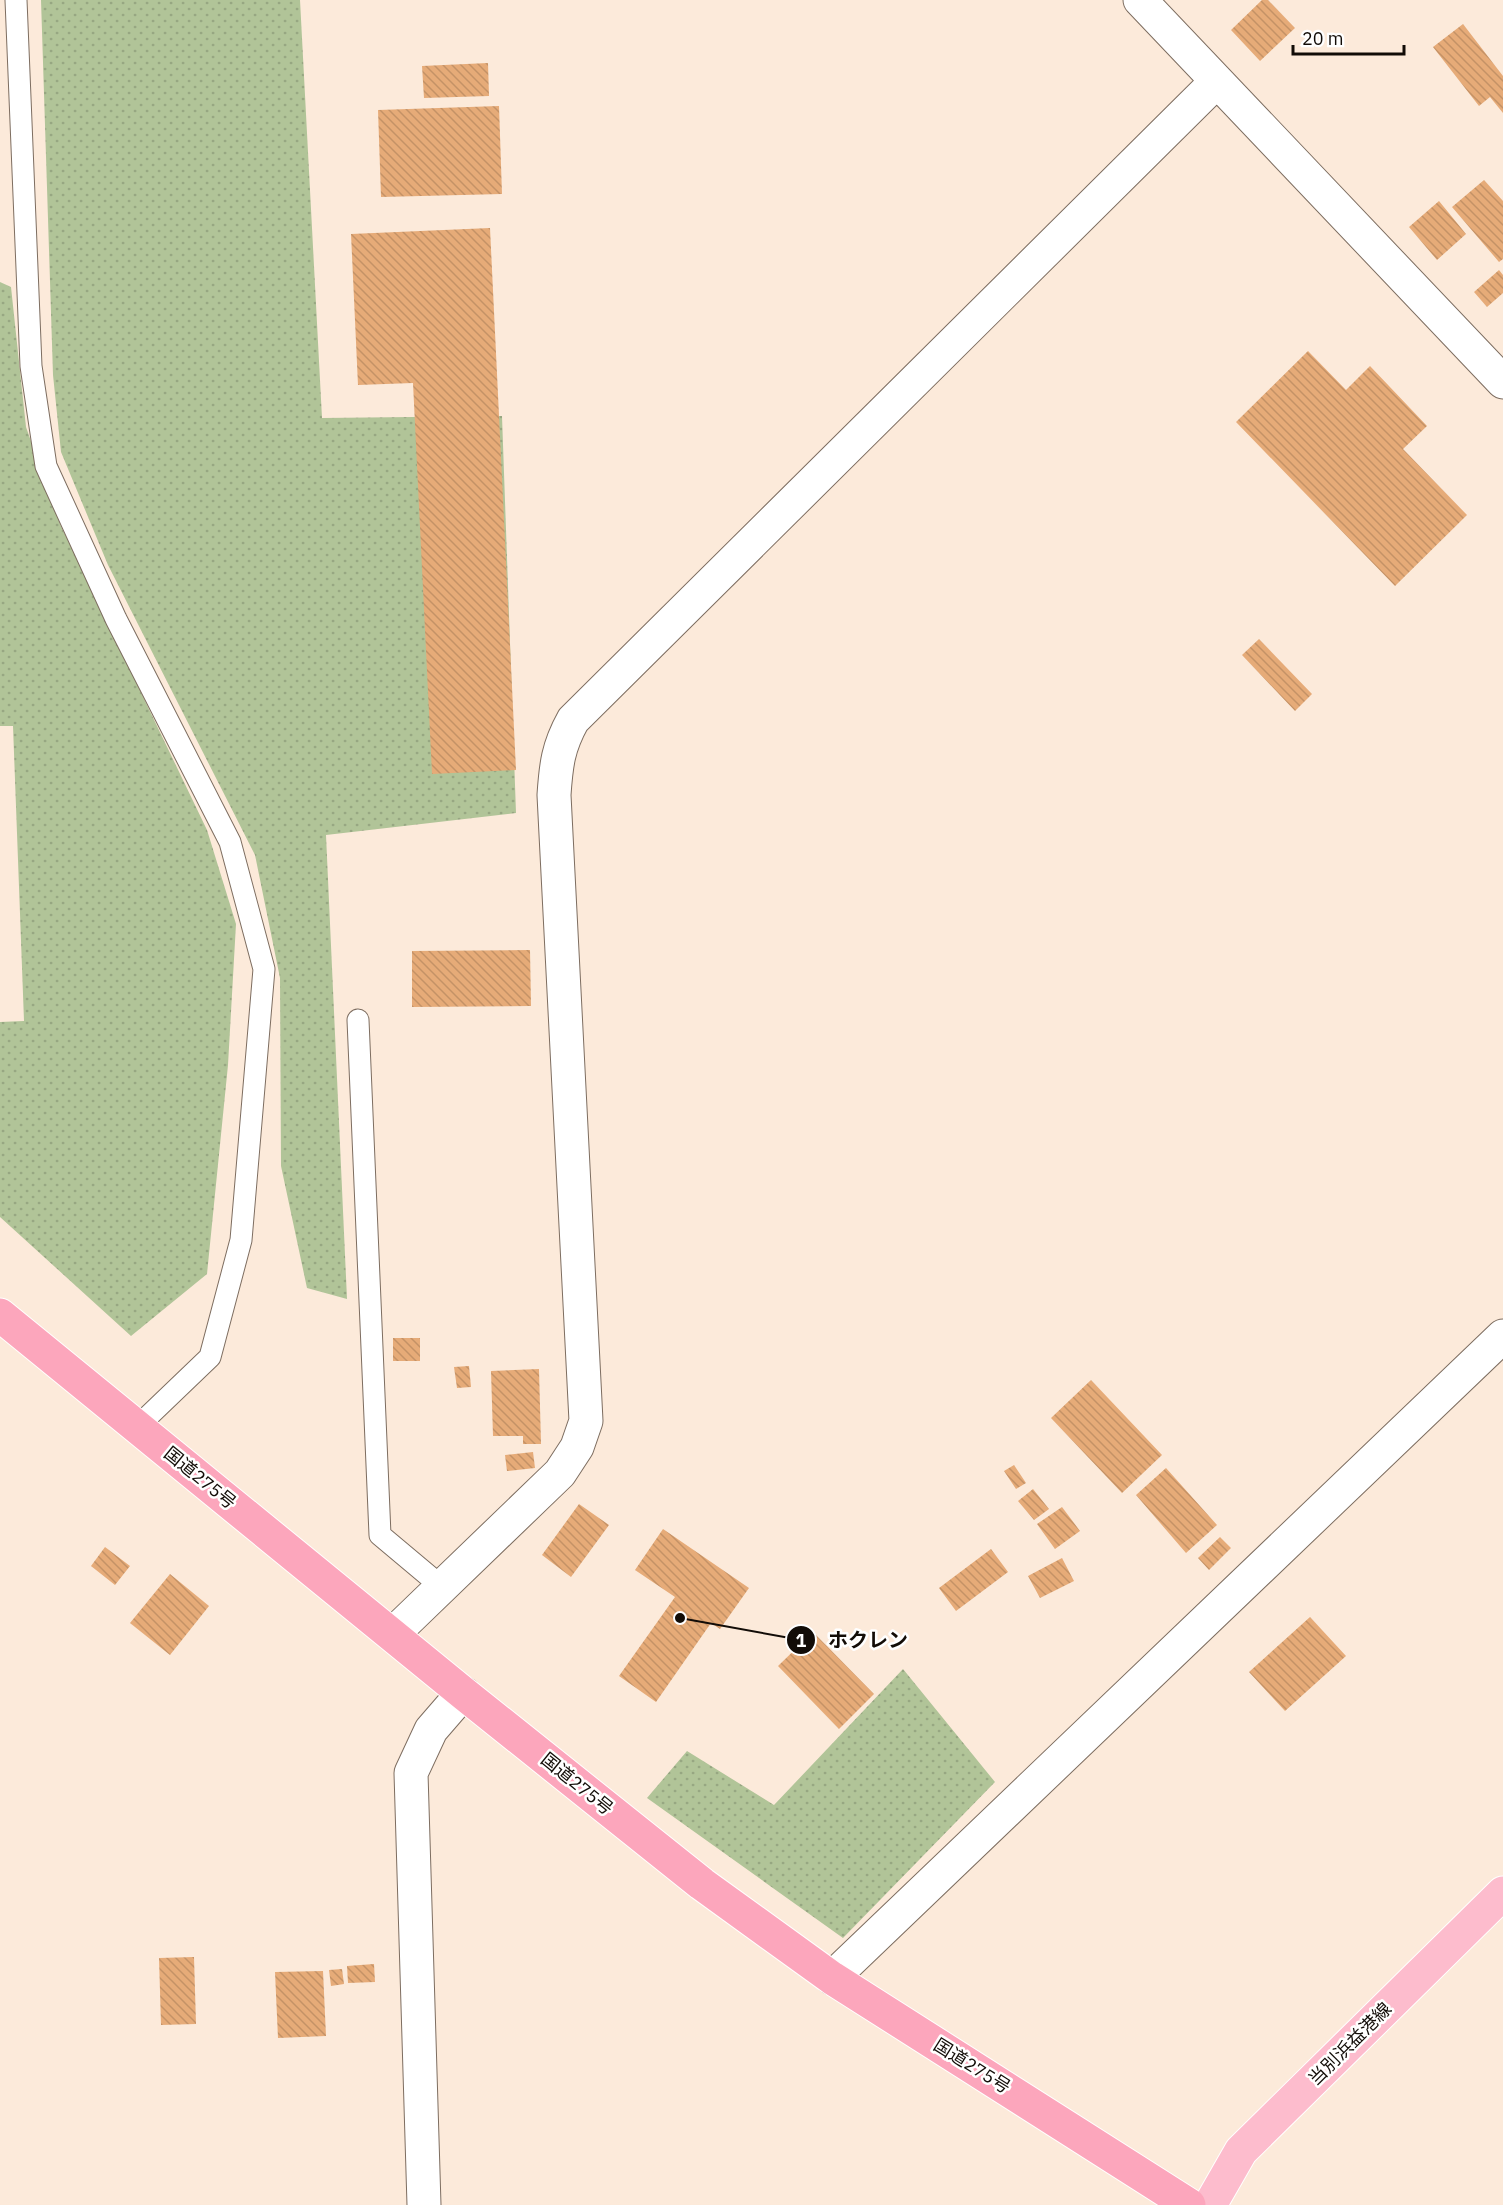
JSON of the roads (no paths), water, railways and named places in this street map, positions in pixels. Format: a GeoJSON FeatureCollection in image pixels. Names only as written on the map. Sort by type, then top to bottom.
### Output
{"type":"FeatureCollection","features":[{"type":"Feature","properties":{"kind":"highway","name":"国道275号"},"geometry":{"type":"LineString","coordinates":[[0,1315],[463,1693],[702,1884],[832,1978],[1189,2205]]}},
{"type":"Feature","properties":{"kind":"main road","name":"当別浜益港線"},"geometry":{"type":"LineString","coordinates":[[1210,2205],[1241,2151],[1503,1893]]}},
{"type":"Feature","properties":{"kind":"street"},"geometry":{"type":"LineString","coordinates":[[1140,0],[1503,382]]}},
{"type":"Feature","properties":{"kind":"street"},"geometry":{"type":"LineString","coordinates":[[393,1634],[560,1473],[577,1447],[586,1420],[554,795],[556,759],[573,720],[1217,81]]}},
{"type":"Feature","properties":{"kind":"street"},"geometry":{"type":"LineString","coordinates":[[832,1978],[1503,1336]]}},
{"type":"Feature","properties":{"kind":"street"},"geometry":{"type":"LineString","coordinates":[[424,2205],[411,1773],[431,1730],[463,1693]]}},
{"type":"Feature","properties":{"kind":"lane"},"geometry":{"type":"LineString","coordinates":[[16,0],[31,366],[46,466],[116,619],[230,842],[264,969],[241,1240],[210,1357],[137,1427]]}},
{"type":"Feature","properties":{"kind":"lane"},"geometry":{"type":"LineString","coordinates":[[358,1020],[381,1535],[442,1587]]}},
{"type":"Feature","properties":{"kind":"place","name":"ホクレン"},"geometry":{"type":"Point","coordinates":[680,1618]}}]}
